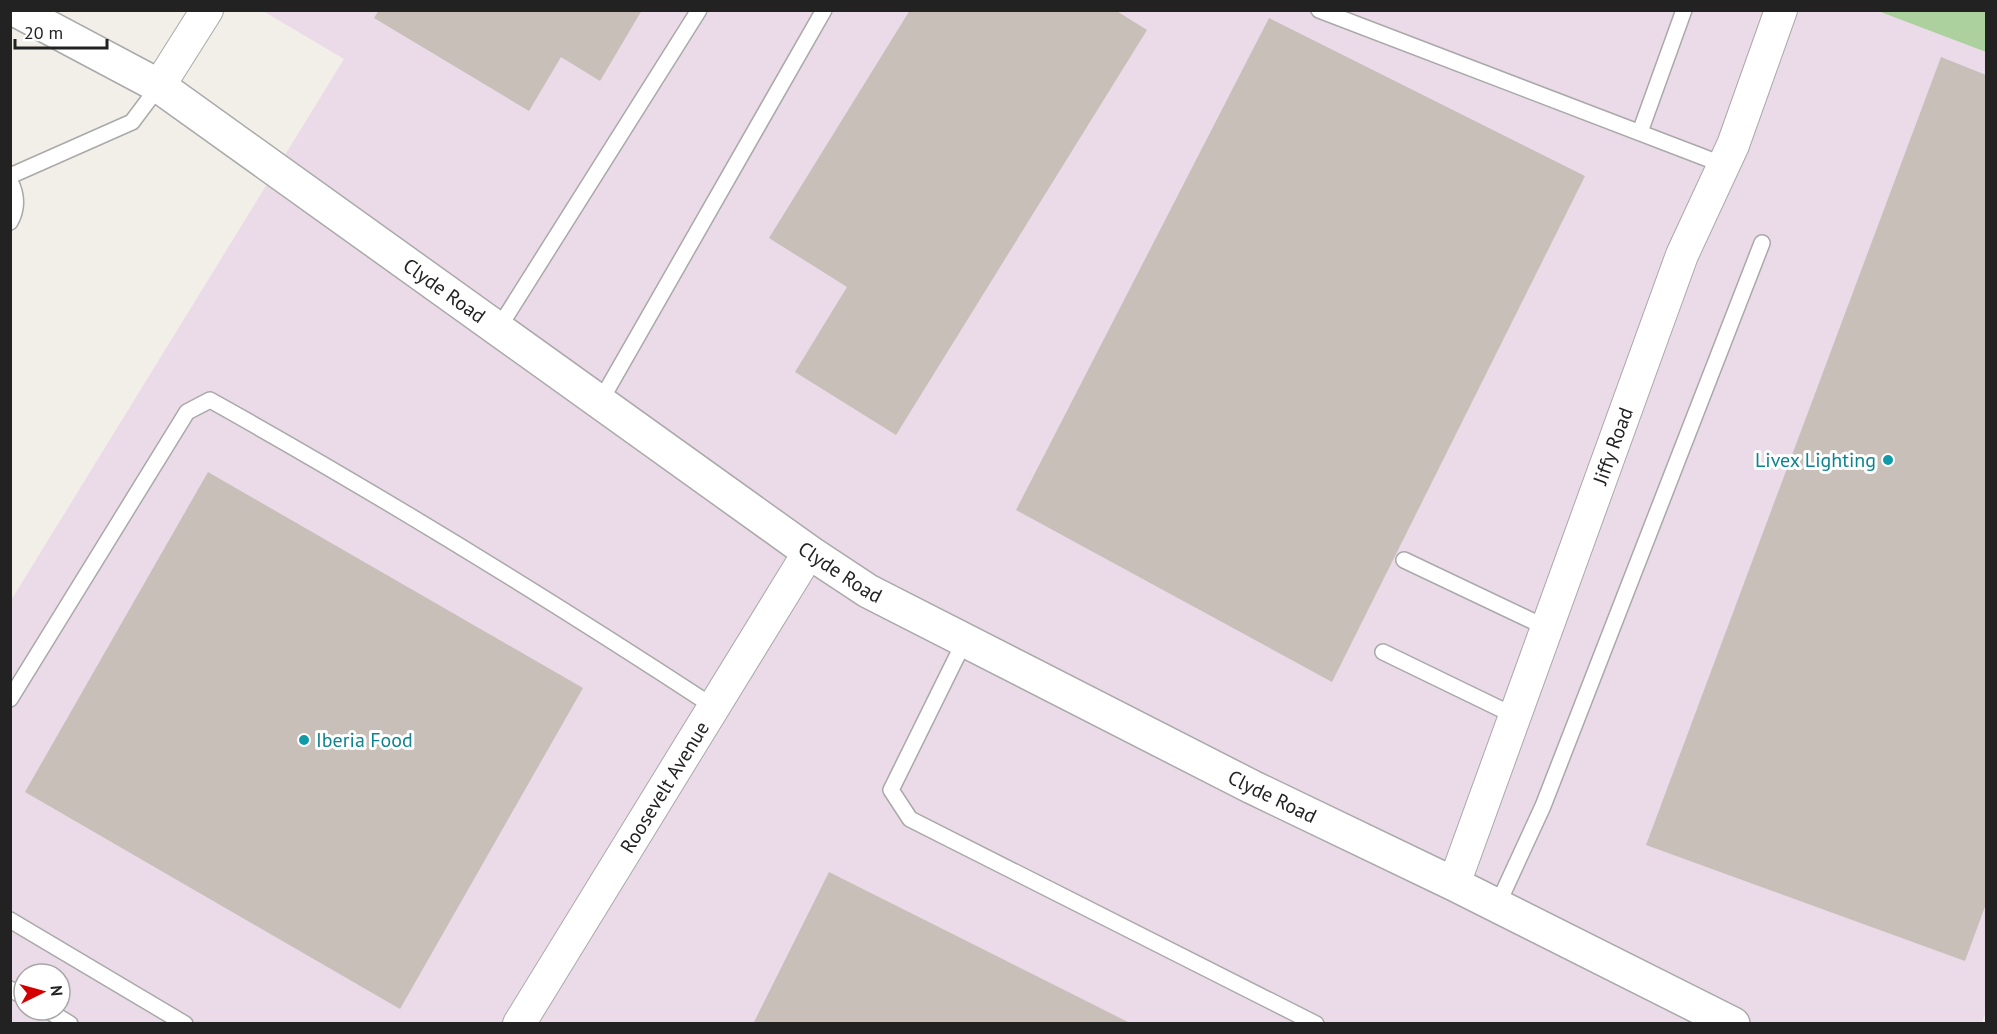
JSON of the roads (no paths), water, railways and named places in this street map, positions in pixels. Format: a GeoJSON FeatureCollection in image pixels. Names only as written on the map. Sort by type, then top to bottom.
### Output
{"type":"FeatureCollection","features":[{"type":"Feature","properties":{"kind":"street","name":"Clyde Road"},"geometry":{"type":"LineString","coordinates":[[16,10],[159,86],[809,552],[868,591],[1252,787],[1454,884],[1733,1023]]}},
{"type":"Feature","properties":{"kind":"street"},"geometry":{"type":"LineString","coordinates":[[159,86],[207,10]]}},
{"type":"Feature","properties":{"kind":"street","name":"Jiffy Road"},"geometry":{"type":"LineString","coordinates":[[1454,884],[1682,255],[1733,145],[1781,10]]}},
{"type":"Feature","properties":{"kind":"street","name":"Roosevelt Avenue"},"geometry":{"type":"LineString","coordinates":[[519,1023],[809,552]]}},
{"type":"Feature","properties":{"kind":"lane"},"geometry":{"type":"LineString","coordinates":[[498,329],[699,10]]}},
{"type":"Feature","properties":{"kind":"lane"},"geometry":{"type":"LineString","coordinates":[[600,402],[824,10]]}},
{"type":"Feature","properties":{"kind":"lane"},"geometry":{"type":"LineString","coordinates":[[1319,10],[1724,165]]}},
{"type":"Feature","properties":{"kind":"lane"},"geometry":{"type":"LineString","coordinates":[[1640,132],[1684,10]]}},
{"type":"Feature","properties":{"kind":"lane"},"geometry":{"type":"LineString","coordinates":[[10,176],[132,122],[159,86]]}},
{"type":"Feature","properties":{"kind":"lane"},"geometry":{"type":"LineString","coordinates":[[10,181],[15,190],[16,205],[10,222]]}},
{"type":"Feature","properties":{"kind":"lane"},"geometry":{"type":"LineString","coordinates":[[1497,906],[1543,806],[1762,243]]}},
{"type":"Feature","properties":{"kind":"lane"},"geometry":{"type":"LineString","coordinates":[[10,699],[187,412],[210,400],[472,554],[620,645],[714,707]]}},
{"type":"Feature","properties":{"kind":"lane"},"geometry":{"type":"LineString","coordinates":[[1404,560],[1547,628]]}},
{"type":"Feature","properties":{"kind":"lane"},"geometry":{"type":"LineString","coordinates":[[965,640],[891,790],[910,819],[1316,1023]]}},
{"type":"Feature","properties":{"kind":"lane"},"geometry":{"type":"LineString","coordinates":[[1383,652],[1515,716]]}},
{"type":"Feature","properties":{"kind":"lane"},"geometry":{"type":"LineString","coordinates":[[10,920],[185,1023]]}},
{"type":"Feature","properties":{"kind":"place","name":"Livex Lighting"},"geometry":{"type":"Point","coordinates":[1888,460]}},
{"type":"Feature","properties":{"kind":"place","name":"Iberia Food"},"geometry":{"type":"Point","coordinates":[304,740]}}]}
